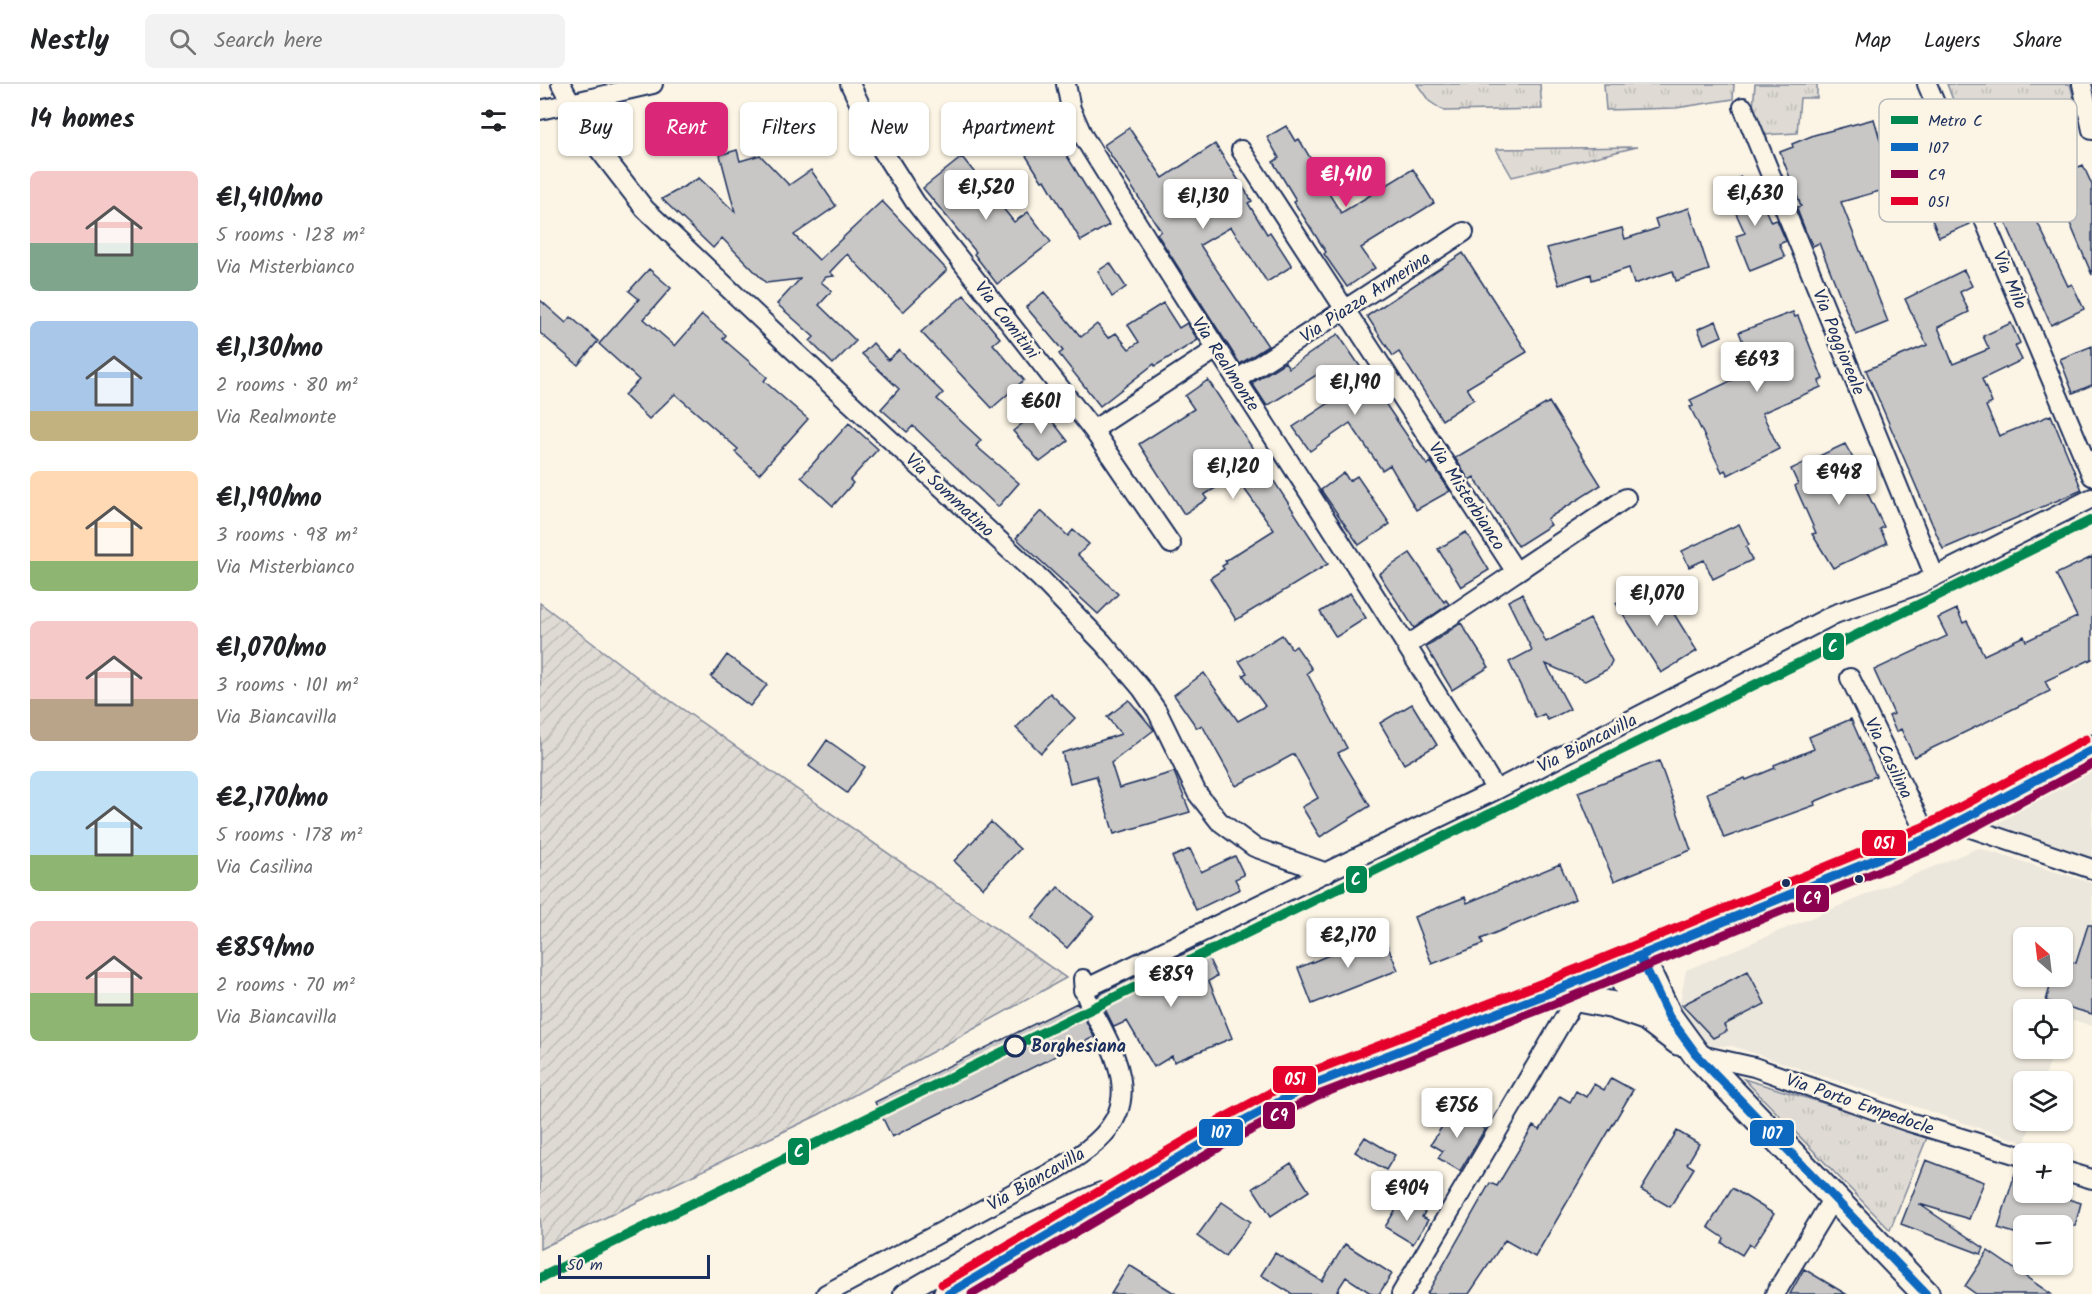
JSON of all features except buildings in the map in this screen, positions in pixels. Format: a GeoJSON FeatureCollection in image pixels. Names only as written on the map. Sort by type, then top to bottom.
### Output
{"type":"FeatureCollection","features":[{"type":"Feature","properties":{"kind":"main road"},"geometry":{"type":"LineString","coordinates":[[948,1294],[1252,1115],[1311,1085],[1562,996],[1627,961],[1959,824],[2092,750]]}},
{"type":"Feature","properties":{"kind":"main road"},"geometry":{"type":"LineString","coordinates":[[1627,961],[1647,1017]]}},
{"type":"Feature","properties":{"kind":"main road"},"geometry":{"type":"LineString","coordinates":[[1627,961],[1649,979],[1669,1017],[1696,1054],[1926,1294]]}},
{"type":"Feature","properties":{"kind":"main road"},"geometry":{"type":"LineString","coordinates":[[1562,996],[1612,1005],[1647,1017],[1696,1054]]}},
{"type":"Feature","properties":{"kind":"street","name":"Via Sommatino"},"geometry":{"type":"LineString","coordinates":[[561,84],[569,102]]}},
{"type":"Feature","properties":{"kind":"street"},"geometry":{"type":"LineString","coordinates":[[569,102],[653,84]]}},
{"type":"Feature","properties":{"kind":"street","name":"Via Comitini"},"geometry":{"type":"LineString","coordinates":[[850,84],[882,150],[915,202],[1093,430],[1171,544]]}},
{"type":"Feature","properties":{"kind":"street","name":"Via Realmonte"},"geometry":{"type":"LineString","coordinates":[[1066,84],[1078,128],[1215,350],[1408,645],[1496,790]]}},
{"type":"Feature","properties":{"kind":"street","name":"Via Milo"},"geometry":{"type":"LineString","coordinates":[[1927,84],[1933,99]]}},
{"type":"Feature","properties":{"kind":"street"},"geometry":{"type":"LineString","coordinates":[[2082,84],[2092,130]]}},
{"type":"Feature","properties":{"kind":"street"},"geometry":{"type":"LineString","coordinates":[[540,110],[558,105]]}},
{"type":"Feature","properties":{"kind":"street","name":"Via Poggioreale"},"geometry":{"type":"LineString","coordinates":[[1743,107],[1935,577]]}},
{"type":"Feature","properties":{"kind":"street","name":"Via Misterbianco"},"geometry":{"type":"LineString","coordinates":[[1241,150],[1347,309],[1516,572]]}},
{"type":"Feature","properties":{"kind":"street","name":"Via Sommatino"},"geometry":{"type":"LineString","coordinates":[[604,156],[645,208],[798,356],[1041,579],[1103,643],[1142,689],[1157,711],[1197,793],[1219,821],[1254,847],[1327,873]]}},
{"type":"Feature","properties":{"kind":"street","name":"Via Milo"},"geometry":{"type":"LineString","coordinates":[[1985,222],[2092,476]]}},
{"type":"Feature","properties":{"kind":"street","name":"Via Piazza Armerina"},"geometry":{"type":"LineString","coordinates":[[1236,380],[1464,232]]}},
{"type":"Feature","properties":{"kind":"street"},"geometry":{"type":"LineString","coordinates":[[1093,430],[1215,350]]}},
{"type":"Feature","properties":{"kind":"street"},"geometry":{"type":"LineString","coordinates":[[1408,645],[1626,498]]}},
{"type":"Feature","properties":{"kind":"street","name":"Via Biancavilla"},"geometry":{"type":"LineString","coordinates":[[826,1294],[854,1289],[1056,1170],[1104,1137],[1117,1118],[1122,1089],[1116,1061],[1083,984],[1327,873],[1496,790],[1835,614],[1904,591],[2092,498]]}},
{"type":"Feature","properties":{"kind":"street","name":"Via Casilina"},"geometry":{"type":"LineString","coordinates":[[1850,678],[1928,838]]}},
{"type":"Feature","properties":{"kind":"street"},"geometry":{"type":"LineString","coordinates":[[1959,824],[2092,869]]}},
{"type":"Feature","properties":{"kind":"street"},"geometry":{"type":"LineString","coordinates":[[1401,1294],[1562,996]]}},
{"type":"Feature","properties":{"kind":"street","name":"Via Porto Empedocle"},"geometry":{"type":"LineString","coordinates":[[1696,1054],[1754,1066],[1906,1121],[2013,1154]]}},
{"type":"Feature","properties":{"kind":"street"},"geometry":{"type":"LineString","coordinates":[[2073,1173],[2092,1179]]}},
{"type":"Feature","properties":{"kind":"street"},"geometry":{"type":"LineString","coordinates":[[903,1294],[1030,1222],[1077,1201],[1150,1174]]}},
{"type":"Feature","properties":{"kind":"street"},"geometry":{"type":"LineString","coordinates":[[1775,1294],[1833,1198]]}},
{"type":"Feature","properties":{"kind":"shaded area"},"geometry":{"type":"Polygon","coordinates":[[[2092,770],[2092,858],[1994,825],[2092,770]]]}},
{"type":"Feature","properties":{"kind":"shaded area"},"geometry":{"type":"Polygon","coordinates":[[[1978,848],[2092,883],[2092,1026],[2073,1020],[2073,999],[2013,999],[2013,1059],[2051,1059],[2047,1071],[2013,1071],[2013,1131],[2029,1131],[2025,1143],[1732,1046],[1708,1046],[1679,1007],[1686,970],[1978,848]]]}},
{"type":"Feature","properties":{"kind":"green space"},"geometry":{"type":"Polygon","coordinates":[[[1417,84],[1540,84],[1542,109],[1444,111],[1429,101],[1417,84]]]}},
{"type":"Feature","properties":{"kind":"green space"},"geometry":{"type":"Polygon","coordinates":[[[1604,84],[1734,84],[1733,99],[1676,108],[1606,110],[1604,84]]]}},
{"type":"Feature","properties":{"kind":"green space"},"geometry":{"type":"Polygon","coordinates":[[[1755,84],[1817,84],[1817,98],[1800,98],[1797,133],[1763,135],[1753,108],[1755,84]]]}},
{"type":"Feature","properties":{"kind":"green space"},"geometry":{"type":"Polygon","coordinates":[[[1947,84],[2070,84],[2074,99],[1953,99],[1947,84]]]}},
{"type":"Feature","properties":{"kind":"green space"},"geometry":{"type":"Polygon","coordinates":[[[1637,147],[1512,177],[1496,149],[1637,147]]]}},
{"type":"Feature","properties":{"kind":"green space"},"geometry":{"type":"Polygon","coordinates":[[[540,603],[641,680],[1066,978],[818,1115],[540,1249],[540,603]]]}},
{"type":"Feature","properties":{"kind":"green space"},"geometry":{"type":"Polygon","coordinates":[[[1744,1079],[1928,1135],[1890,1230],[1744,1079]]]}},
{"type":"Feature","properties":{"kind":"metro line","name":"C"},"geometry":{"type":"LineString","coordinates":[[540,1278],[2092,520]]}},
{"type":"Feature","properties":{"kind":"transit line","name":"051"},"geometry":{"type":"LineString","coordinates":[[942,1284],[1218,1121],[1305,1074],[1545,982],[1923,827],[2086,739]]}},
{"type":"Feature","properties":{"kind":"transit line","name":"107"},"geometry":{"type":"LineString","coordinates":[[948,1294],[1224,1131],[1311,1085],[1549,993],[1928,838],[2092,750]]}},
{"type":"Feature","properties":{"kind":"transit line","name":"C9"},"geometry":{"type":"LineString","coordinates":[[972,1294],[1230,1141],[1316,1096],[1554,1004],[1933,849],[2092,764]]}},
{"type":"Feature","properties":{"kind":"transit line","name":"107"},"geometry":{"type":"LineString","coordinates":[[1640,956],[1669,1017],[1696,1054],[1926,1294]]}},
{"type":"Feature","properties":{"kind":"place","name":"Borghesiana"},"geometry":{"type":"Point","coordinates":[1015,1046]}}]}
